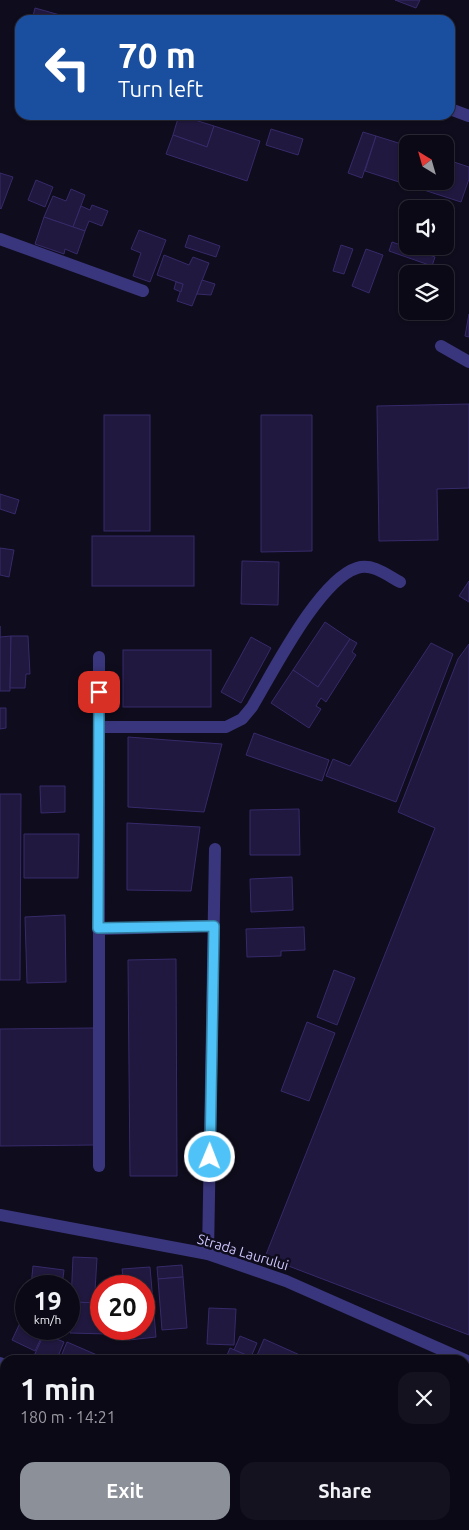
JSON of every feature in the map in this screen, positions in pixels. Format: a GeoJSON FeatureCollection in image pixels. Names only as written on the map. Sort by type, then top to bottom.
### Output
{"type":"FeatureCollection","features":[{"type":"Feature","properties":{"kind":"street"},"geometry":{"type":"LineString","coordinates":[[455,111],[469,116]]}},
{"type":"Feature","properties":{"kind":"street"},"geometry":{"type":"LineString","coordinates":[[0,240],[143,291]]}},
{"type":"Feature","properties":{"kind":"street"},"geometry":{"type":"LineString","coordinates":[[441,346],[469,362]]}},
{"type":"Feature","properties":{"kind":"street"},"geometry":{"type":"LineString","coordinates":[[98,727],[226,727],[242,719],[252,707],[317,602],[345,574],[358,568],[368,567],[378,570],[400,582]]}},
{"type":"Feature","properties":{"kind":"street"},"geometry":{"type":"LineString","coordinates":[[99,657],[99,1166]]}},
{"type":"Feature","properties":{"kind":"street"},"geometry":{"type":"LineString","coordinates":[[208,1254],[215,849]]}},
{"type":"Feature","properties":{"kind":"street"},"geometry":{"type":"LineString","coordinates":[[98,928],[214,926]]}},
{"type":"Feature","properties":{"kind":"street","name":"Strada Laurului"},"geometry":{"type":"LineString","coordinates":[[0,1215],[208,1254],[286,1281],[454,1355]]}},
{"type":"Feature","properties":{"kind":"building"},"geometry":{"type":"Polygon","coordinates":[[[395,0],[420,0],[416,8],[395,0]]]}},
{"type":"Feature","properties":{"kind":"building"},"geometry":{"type":"Polygon","coordinates":[[[35,8],[60,15],[33,15],[35,8]]]}},
{"type":"Feature","properties":{"kind":"building"},"geometry":{"type":"Polygon","coordinates":[[[178,120],[195,120],[214,126],[207,147],[173,135],[178,120]]]}},
{"type":"Feature","properties":{"kind":"building"},"geometry":{"type":"Polygon","coordinates":[[[214,126],[260,141],[247,181],[166,154],[173,135],[207,147],[214,126]]]}},
{"type":"Feature","properties":{"kind":"building"},"geometry":{"type":"Polygon","coordinates":[[[271,129],[303,139],[298,155],[266,145],[271,129]]]}},
{"type":"Feature","properties":{"kind":"building"},"geometry":{"type":"Polygon","coordinates":[[[363,132],[376,136],[362,178],[348,173],[363,132]]]}},
{"type":"Feature","properties":{"kind":"building"},"geometry":{"type":"Polygon","coordinates":[[[376,136],[399,143],[399,182],[365,171],[376,136]]]}},
{"type":"Feature","properties":{"kind":"building"},"geometry":{"type":"Polygon","coordinates":[[[454,162],[469,167],[469,179],[461,202],[424,190],[454,190],[454,162]]]}},
{"type":"Feature","properties":{"kind":"building"},"geometry":{"type":"Polygon","coordinates":[[[0,173],[13,177],[1,209],[0,208],[0,173]]]}},
{"type":"Feature","properties":{"kind":"building"},"geometry":{"type":"Polygon","coordinates":[[[36,180],[53,187],[45,207],[28,200],[36,180]]]}},
{"type":"Feature","properties":{"kind":"building"},"geometry":{"type":"Polygon","coordinates":[[[71,189],[85,195],[73,227],[44,217],[53,196],[66,201],[71,189]]]}},
{"type":"Feature","properties":{"kind":"building"},"geometry":{"type":"Polygon","coordinates":[[[92,205],[108,211],[102,226],[89,221],[85,231],[73,227],[81,206],[90,210],[92,205]]]}},
{"type":"Feature","properties":{"kind":"building"},"geometry":{"type":"Polygon","coordinates":[[[44,217],[85,231],[77,254],[65,249],[64,254],[35,244],[44,217]]]}},
{"type":"Feature","properties":{"kind":"building"},"geometry":{"type":"Polygon","coordinates":[[[139,230],[166,240],[150,282],[133,276],[141,253],[131,249],[139,230]]]}},
{"type":"Feature","properties":{"kind":"building"},"geometry":{"type":"Polygon","coordinates":[[[189,235],[220,246],[216,257],[185,247],[189,235]]]}},
{"type":"Feature","properties":{"kind":"building"},"geometry":{"type":"Polygon","coordinates":[[[392,242],[399,244],[399,254],[389,251],[392,242]]]}},
{"type":"Feature","properties":{"kind":"building"},"geometry":{"type":"Polygon","coordinates":[[[341,245],[353,249],[344,274],[333,271],[341,245]]]}},
{"type":"Feature","properties":{"kind":"building"},"geometry":{"type":"Polygon","coordinates":[[[366,249],[383,255],[369,293],[352,286],[366,249]]]}},
{"type":"Feature","properties":{"kind":"building"},"geometry":{"type":"Polygon","coordinates":[[[164,255],[189,265],[193,257],[209,263],[192,306],[177,301],[183,284],[157,275],[164,255]]]}},
{"type":"Feature","properties":{"kind":"building"},"geometry":{"type":"Polygon","coordinates":[[[400,255],[429,255],[435,257],[432,265],[400,255]]]}},
{"type":"Feature","properties":{"kind":"building"},"geometry":{"type":"Polygon","coordinates":[[[202,280],[215,284],[211,295],[197,294],[202,280]]]}},
{"type":"Feature","properties":{"kind":"building"},"geometry":{"type":"Polygon","coordinates":[[[176,282],[183,284],[181,292],[174,289],[176,282]]]}},
{"type":"Feature","properties":{"kind":"building"},"geometry":{"type":"Polygon","coordinates":[[[469,314],[469,337],[465,336],[469,314]]]}},
{"type":"Feature","properties":{"kind":"building"},"geometry":{"type":"Polygon","coordinates":[[[469,404],[469,488],[437,489],[438,540],[379,541],[377,406],[469,404]]]}},
{"type":"Feature","properties":{"kind":"building"},"geometry":{"type":"Polygon","coordinates":[[[104,415],[150,415],[150,531],[104,531],[104,415]]]}},
{"type":"Feature","properties":{"kind":"building"},"geometry":{"type":"Polygon","coordinates":[[[261,415],[312,415],[312,551],[261,552],[261,415]]]}},
{"type":"Feature","properties":{"kind":"building"},"geometry":{"type":"Polygon","coordinates":[[[0,494],[19,500],[15,514],[0,509],[0,494]]]}},
{"type":"Feature","properties":{"kind":"building"},"geometry":{"type":"Polygon","coordinates":[[[92,536],[194,536],[194,586],[92,586],[92,536]]]}},
{"type":"Feature","properties":{"kind":"building"},"geometry":{"type":"Polygon","coordinates":[[[0,548],[14,550],[9,577],[0,575],[0,548]]]}},
{"type":"Feature","properties":{"kind":"building"},"geometry":{"type":"Polygon","coordinates":[[[242,561],[279,562],[278,605],[241,604],[242,561]]]}},
{"type":"Feature","properties":{"kind":"building"},"geometry":{"type":"Polygon","coordinates":[[[469,581],[469,602],[459,596],[469,581]]]}},
{"type":"Feature","properties":{"kind":"building"},"geometry":{"type":"Polygon","coordinates":[[[325,622],[350,639],[318,687],[293,670],[325,622]]]}},
{"type":"Feature","properties":{"kind":"building"},"geometry":{"type":"Polygon","coordinates":[[[11,636],[10,691],[0,691],[0,637],[11,636]]]}},
{"type":"Feature","properties":{"kind":"building"},"geometry":{"type":"Polygon","coordinates":[[[11,636],[28,636],[30,674],[26,674],[25,688],[10,688],[11,636]]]}},
{"type":"Feature","properties":{"kind":"building"},"geometry":{"type":"Polygon","coordinates":[[[251,637],[271,648],[241,703],[221,692],[251,637]]]}},
{"type":"Feature","properties":{"kind":"building"},"geometry":{"type":"Polygon","coordinates":[[[350,639],[357,643],[352,652],[356,655],[326,702],[321,698],[316,706],[321,709],[309,728],[271,703],[293,670],[318,687],[350,639]]]}},
{"type":"Feature","properties":{"kind":"building"},"geometry":{"type":"Polygon","coordinates":[[[431,643],[453,654],[396,802],[326,776],[333,759],[350,766],[431,643]]]}},
{"type":"Feature","properties":{"kind":"building"},"geometry":{"type":"Polygon","coordinates":[[[469,644],[469,1335],[265,1257],[435,828],[398,812],[458,659],[469,644]]]}},
{"type":"Feature","properties":{"kind":"building"},"geometry":{"type":"Polygon","coordinates":[[[123,650],[211,650],[211,707],[123,707],[123,650]]]}},
{"type":"Feature","properties":{"kind":"building"},"geometry":{"type":"Polygon","coordinates":[[[0,708],[6,708],[6,728],[0,729],[0,708]]]}},
{"type":"Feature","properties":{"kind":"building"},"geometry":{"type":"Polygon","coordinates":[[[254,733],[329,760],[322,781],[246,755],[254,733]]]}},
{"type":"Feature","properties":{"kind":"building"},"geometry":{"type":"Polygon","coordinates":[[[128,737],[222,744],[204,812],[128,807],[128,737]]]}},
{"type":"Feature","properties":{"kind":"building"},"geometry":{"type":"Polygon","coordinates":[[[40,786],[65,786],[65,812],[41,813],[40,786]]]}},
{"type":"Feature","properties":{"kind":"building"},"geometry":{"type":"Polygon","coordinates":[[[0,794],[21,794],[20,980],[0,980],[0,794]]]}},
{"type":"Feature","properties":{"kind":"building"},"geometry":{"type":"Polygon","coordinates":[[[299,809],[300,855],[250,855],[250,810],[299,809]]]}},
{"type":"Feature","properties":{"kind":"building"},"geometry":{"type":"Polygon","coordinates":[[[127,823],[200,827],[191,891],[127,890],[127,823]]]}},
{"type":"Feature","properties":{"kind":"building"},"geometry":{"type":"Polygon","coordinates":[[[24,834],[79,834],[78,878],[24,878],[24,834]]]}},
{"type":"Feature","properties":{"kind":"building"},"geometry":{"type":"Polygon","coordinates":[[[292,877],[293,910],[251,912],[250,879],[292,877]]]}},
{"type":"Feature","properties":{"kind":"building"},"geometry":{"type":"Polygon","coordinates":[[[65,915],[66,982],[27,983],[25,917],[65,915]]]}},
{"type":"Feature","properties":{"kind":"building"},"geometry":{"type":"Polygon","coordinates":[[[304,927],[305,950],[281,951],[281,956],[247,957],[246,929],[304,927]]]}},
{"type":"Feature","properties":{"kind":"building"},"geometry":{"type":"Polygon","coordinates":[[[176,959],[177,1176],[130,1176],[128,960],[176,959]]]}},
{"type":"Feature","properties":{"kind":"building"},"geometry":{"type":"Polygon","coordinates":[[[334,970],[355,978],[337,1025],[317,1017],[334,970]]]}},
{"type":"Feature","properties":{"kind":"building"},"geometry":{"type":"Polygon","coordinates":[[[307,1022],[335,1033],[309,1101],[281,1091],[307,1022]]]}},
{"type":"Feature","properties":{"kind":"building"},"geometry":{"type":"Polygon","coordinates":[[[94,1028],[95,1145],[0,1146],[0,1029],[94,1028]]]}},
{"type":"Feature","properties":{"kind":"building"},"geometry":{"type":"Polygon","coordinates":[[[73,1257],[97,1258],[96,1275],[90,1275],[90,1303],[80,1302],[80,1275],[72,1275],[73,1257]]]}},
{"type":"Feature","properties":{"kind":"building"},"geometry":{"type":"Polygon","coordinates":[[[182,1265],[183,1277],[158,1279],[157,1267],[182,1265]]]}},
{"type":"Feature","properties":{"kind":"building"},"geometry":{"type":"Polygon","coordinates":[[[33,1266],[64,1270],[63,1275],[32,1275],[33,1266]]]}},
{"type":"Feature","properties":{"kind":"building"},"geometry":{"type":"Polygon","coordinates":[[[150,1267],[151,1275],[123,1275],[122,1269],[150,1267]]]}},
{"type":"Feature","properties":{"kind":"building"},"geometry":{"type":"Polygon","coordinates":[[[183,1277],[187,1328],[162,1330],[158,1279],[183,1277]]]}},
{"type":"Feature","properties":{"kind":"building"},"geometry":{"type":"Polygon","coordinates":[[[80,1302],[90,1303],[90,1334],[80,1333],[80,1302]]]}},
{"type":"Feature","properties":{"kind":"building"},"geometry":{"type":"Polygon","coordinates":[[[209,1308],[236,1309],[234,1345],[207,1344],[209,1308]]]}},
{"type":"Feature","properties":{"kind":"building"},"geometry":{"type":"Polygon","coordinates":[[[15,1334],[15,1340],[40,1340],[35,1351],[12,1340],[15,1334]]]}},
{"type":"Feature","properties":{"kind":"building"},"geometry":{"type":"Polygon","coordinates":[[[240,1336],[257,1343],[252,1355],[246,1355],[234,1350],[240,1336]]]}},
{"type":"Feature","properties":{"kind":"building"},"geometry":{"type":"Polygon","coordinates":[[[264,1339],[300,1355],[257,1355],[264,1339]]]}},
{"type":"Feature","properties":{"kind":"building"},"geometry":{"type":"Polygon","coordinates":[[[41,1340],[59,1340],[64,1342],[59,1354],[62,1355],[34,1355],[41,1340]]]}},
{"type":"Feature","properties":{"kind":"building"},"geometry":{"type":"Polygon","coordinates":[[[67,1342],[97,1355],[64,1355],[62,1354],[67,1342]]]}},
{"type":"Feature","properties":{"kind":"building"},"geometry":{"type":"Polygon","coordinates":[[[230,1348],[246,1355],[227,1355],[230,1348]]]}},
{"type":"Feature","properties":{"kind":"route"},"geometry":{"type":"LineString","coordinates":[[99,692],[98,928],[214,926],[210,1157]]}}]}
